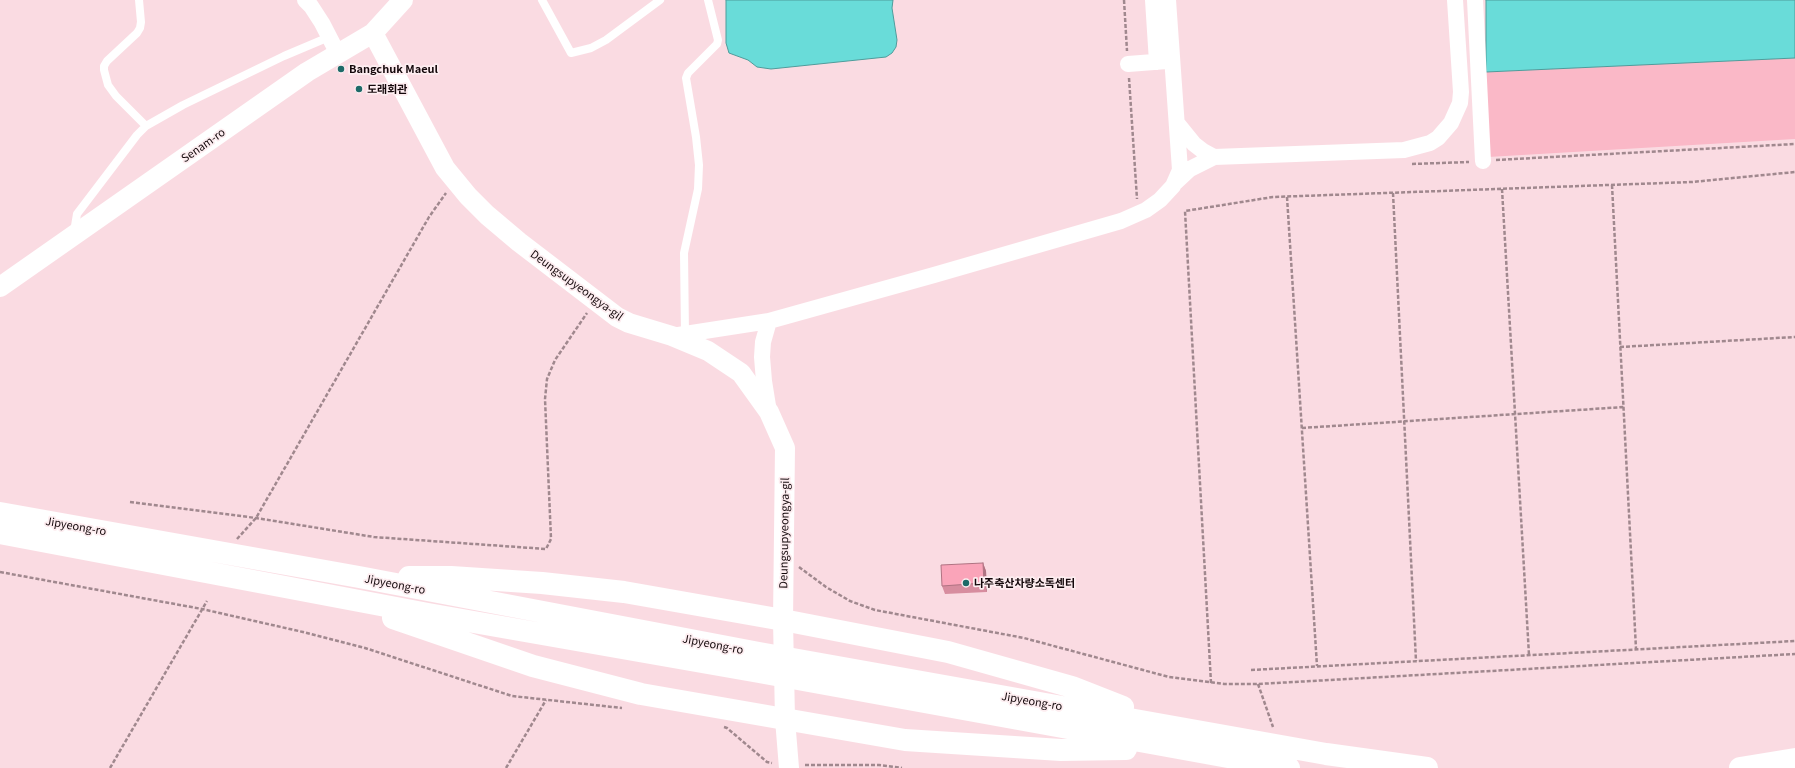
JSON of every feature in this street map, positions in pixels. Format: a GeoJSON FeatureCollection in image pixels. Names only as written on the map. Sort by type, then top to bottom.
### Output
{"type":"FeatureCollection","features":[{"type":"Feature","properties":{"kind":"main road","name":"Jipyeong-ro"},"geometry":{"type":"LineString","coordinates":[[0,513],[359,577],[759,662]]}},
{"type":"Feature","properties":{"kind":"main road","name":"Jipyeong-ro"},"geometry":{"type":"LineString","coordinates":[[0,533],[330,595],[809,671],[1182,749],[1289,768]]}},
{"type":"Feature","properties":{"kind":"main road"},"geometry":{"type":"LineString","coordinates":[[359,577],[451,577],[542,582],[624,592],[783,620],[948,652],[1072,687],[1169,725]]}},
{"type":"Feature","properties":{"kind":"main road"},"geometry":{"type":"LineString","coordinates":[[330,595],[534,666],[641,694],[905,740],[1061,750],[1182,749]]}},
{"type":"Feature","properties":{"kind":"main road","name":"Jipyeong-ro"},"geometry":{"type":"LineString","coordinates":[[809,671],[1169,725],[1326,754],[1427,768]]}},
{"type":"Feature","properties":{"kind":"main road"},"geometry":{"type":"LineString","coordinates":[[1740,768],[1795,759]]}},
{"type":"Feature","properties":{"kind":"street"},"geometry":{"type":"LineString","coordinates":[[304,0],[311,6],[333,45]]}},
{"type":"Feature","properties":{"kind":"street","name":"Senam-ro"},"geometry":{"type":"LineString","coordinates":[[0,288],[307,72],[333,45],[373,32],[403,0]]}},
{"type":"Feature","properties":{"kind":"street"},"geometry":{"type":"LineString","coordinates":[[1153,0],[1177,123],[1180,170],[1173,186]]}},
{"type":"Feature","properties":{"kind":"street"},"geometry":{"type":"LineString","coordinates":[[1165,61],[1168,0]]}},
{"type":"Feature","properties":{"kind":"street"},"geometry":{"type":"LineString","coordinates":[[679,335],[768,321],[1106,225],[1140,213],[1160,200],[1190,169],[1214,157],[1404,150],[1430,143],[1438,138],[1452,123],[1460,103],[1461,92],[1455,0]]}},
{"type":"Feature","properties":{"kind":"street"},"geometry":{"type":"LineString","coordinates":[[1475,0],[1483,161]]}},
{"type":"Feature","properties":{"kind":"street","name":"Deungsupyeongya-gil"},"geometry":{"type":"LineString","coordinates":[[373,32],[437,155],[455,182],[487,215],[519,242],[617,317],[629,322],[679,335],[708,351],[741,373],[770,412],[785,448],[783,620],[785,719],[789,766]]}},
{"type":"Feature","properties":{"kind":"street"},"geometry":{"type":"LineString","coordinates":[[1128,64],[1165,61]]}},
{"type":"Feature","properties":{"kind":"street"},"geometry":{"type":"LineString","coordinates":[[1177,123],[1194,144],[1214,157]]}},
{"type":"Feature","properties":{"kind":"street"},"geometry":{"type":"LineString","coordinates":[[768,321],[763,342],[762,357],[764,381],[770,412]]}},
{"type":"Feature","properties":{"kind":"lane"},"geometry":{"type":"LineString","coordinates":[[139,0],[141,22],[140,28],[137,33],[107,61],[104,66],[104,70],[108,85],[116,96],[146,126]]}},
{"type":"Feature","properties":{"kind":"lane"},"geometry":{"type":"LineString","coordinates":[[542,0],[571,53],[591,48],[660,0]]}},
{"type":"Feature","properties":{"kind":"lane"},"geometry":{"type":"LineString","coordinates":[[679,335],[684,258],[698,189],[699,165],[686,78],[688,73],[717,44],[718,40],[708,0]]}},
{"type":"Feature","properties":{"kind":"lane"},"geometry":{"type":"LineString","coordinates":[[73,237],[77,214],[137,135],[146,126],[183,105],[284,56],[333,45]]}},
{"type":"Feature","properties":{"kind":"path"},"geometry":{"type":"LineString","coordinates":[[1124,0],[1136,195],[1140,213]]}},
{"type":"Feature","properties":{"kind":"path"},"geometry":{"type":"LineString","coordinates":[[1211,683],[1185,211],[1273,197],[1692,182],[1795,172]]}},
{"type":"Feature","properties":{"kind":"path"},"geometry":{"type":"LineString","coordinates":[[236,540],[256,518],[428,217],[455,182]]}},
{"type":"Feature","properties":{"kind":"path"},"geometry":{"type":"LineString","coordinates":[[1612,185],[1636,649]]}},
{"type":"Feature","properties":{"kind":"path"},"geometry":{"type":"LineString","coordinates":[[1502,189],[1529,655]]}},
{"type":"Feature","properties":{"kind":"path"},"geometry":{"type":"LineString","coordinates":[[1392,193],[1416,661]]}},
{"type":"Feature","properties":{"kind":"path"},"geometry":{"type":"LineString","coordinates":[[1287,197],[1317,666]]}},
{"type":"Feature","properties":{"kind":"path"},"geometry":{"type":"LineString","coordinates":[[130,502],[256,518],[374,537],[546,549],[551,539],[545,399],[547,379],[555,360],[596,301]]}},
{"type":"Feature","properties":{"kind":"path"},"geometry":{"type":"LineString","coordinates":[[1620,347],[1795,338]]}},
{"type":"Feature","properties":{"kind":"path"},"geometry":{"type":"LineString","coordinates":[[1302,428],[1624,407]]}},
{"type":"Feature","properties":{"kind":"path"},"geometry":{"type":"LineString","coordinates":[[784,555],[826,587],[850,601],[875,610],[1024,638],[1169,677],[1211,683],[1258,684],[1795,654]]}},
{"type":"Feature","properties":{"kind":"path"},"geometry":{"type":"LineString","coordinates":[[0,572],[202,610],[303,632],[365,648],[512,696],[628,709]]}},
{"type":"Feature","properties":{"kind":"path"},"geometry":{"type":"LineString","coordinates":[[110,768],[207,600]]}},
{"type":"Feature","properties":{"kind":"path"},"geometry":{"type":"LineString","coordinates":[[1251,670],[1795,641]]}},
{"type":"Feature","properties":{"kind":"path"},"geometry":{"type":"LineString","coordinates":[[1258,684],[1273,729]]}},
{"type":"Feature","properties":{"kind":"path"},"geometry":{"type":"LineString","coordinates":[[506,768],[546,700]]}},
{"type":"Feature","properties":{"kind":"path"},"geometry":{"type":"LineString","coordinates":[[719,726],[726,728],[767,762],[789,766],[879,765],[902,768]]}},
{"type":"Feature","properties":{"kind":"shaded area"},"geometry":{"type":"Polygon","coordinates":[[[1795,58],[1795,139],[1488,157],[1486,72],[1795,58]]]}},
{"type":"Feature","properties":{"kind":"water"},"geometry":{"type":"Polygon","coordinates":[[[726,0],[893,0],[892,8],[897,40],[896,47],[892,53],[886,57],[771,69],[757,67],[748,60],[729,53],[726,43],[726,0]]]}},
{"type":"Feature","properties":{"kind":"water"},"geometry":{"type":"Polygon","coordinates":[[[1486,0],[1795,0],[1795,58],[1486,72],[1486,0]]]}},
{"type":"Feature","properties":{"kind":"building"},"geometry":{"type":"Polygon","coordinates":[[[983,563],[984,583],[942,586],[941,565],[983,563]]]}},
{"type":"Feature","properties":{"kind":"place","name":"Bangchuk Maeul"},"geometry":{"type":"Point","coordinates":[341,69]}},
{"type":"Feature","properties":{"kind":"place","name":"도래회관"},"geometry":{"type":"Point","coordinates":[359,89]}},
{"type":"Feature","properties":{"kind":"place","name":"나주축산차량소독센터"},"geometry":{"type":"Point","coordinates":[966,583]}}]}
